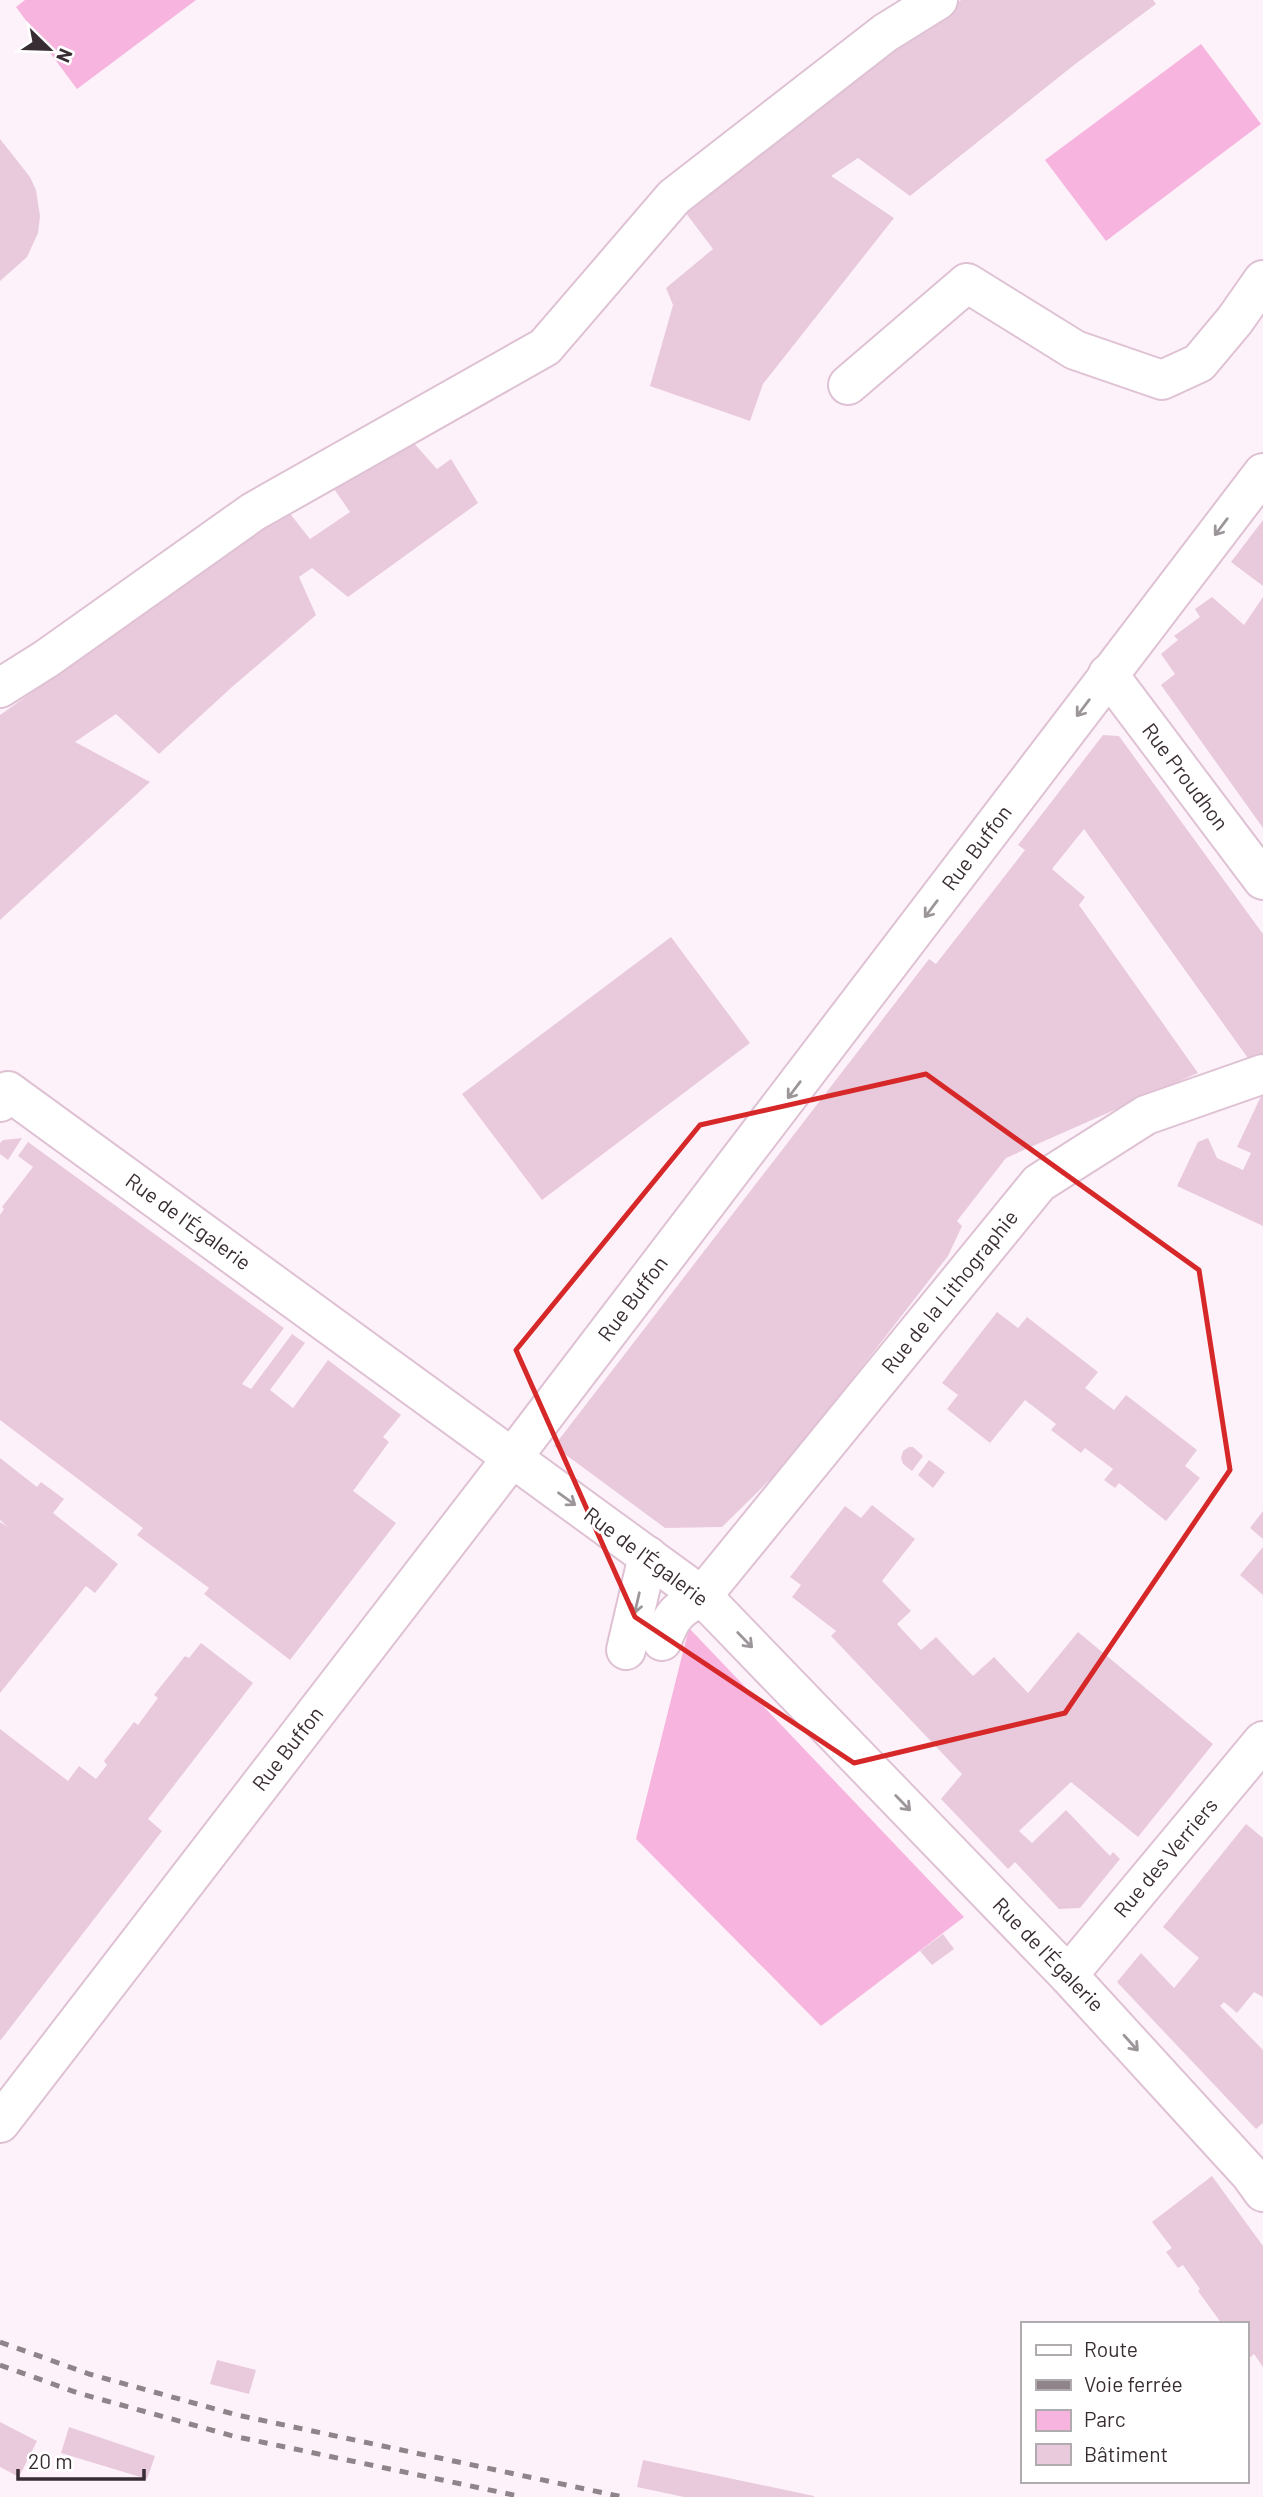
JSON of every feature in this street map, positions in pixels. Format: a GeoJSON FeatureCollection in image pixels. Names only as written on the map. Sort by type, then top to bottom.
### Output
{"type":"FeatureCollection","features":[{"type":"Feature","properties":{"kind":"street"},"geometry":{"type":"LineString","coordinates":[[0,688],[46,659],[253,512],[545,347],[674,197],[885,33],[938,0]]}},
{"type":"Feature","properties":{"kind":"street"},"geometry":{"type":"LineString","coordinates":[[848,384],[968,283],[1075,350],[1162,380],[1199,363],[1235,320],[1263,280]]}},
{"type":"Feature","properties":{"kind":"street","name":"Rue Buffon"},"geometry":{"type":"LineString","coordinates":[[0,2123],[512,1458],[1263,473]]}},
{"type":"Feature","properties":{"kind":"street","name":"Rue Proudhon"},"geometry":{"type":"LineString","coordinates":[[1108,674],[1263,880]]}},
{"type":"Feature","properties":{"kind":"street","name":"Rue de la Lithographie"},"geometry":{"type":"LineString","coordinates":[[648,1556],[644,1646],[684,1606],[702,1596],[1038,1183],[1146,1115],[1263,1074]]}},
{"type":"Feature","properties":{"kind":"street","name":"Rue de l'Égalerie"},"geometry":{"type":"LineString","coordinates":[[0,1102],[8,1091],[702,1596],[1068,1975],[1241,2164],[1263,2192]]}},
{"type":"Feature","properties":{"kind":"street","name":"Rue des Verriers"},"geometry":{"type":"LineString","coordinates":[[1068,1975],[1263,1741]]}},
{"type":"Feature","properties":{"kind":"highlighted area"},"geometry":{"type":"Polygon","coordinates":[[[926,1074],[1199,1270],[1230,1470],[1065,1713],[854,1763],[635,1617],[516,1350],[700,1125],[926,1074]]]}},
{"type":"Feature","properties":{"kind":"green space"},"geometry":{"type":"Polygon","coordinates":[[[25,0],[196,0],[77,89],[16,7],[25,0]]]}},
{"type":"Feature","properties":{"kind":"green space"},"geometry":{"type":"Polygon","coordinates":[[[1201,44],[1261,124],[1106,241],[1045,160],[1201,44]]]}},
{"type":"Feature","properties":{"kind":"green space"},"geometry":{"type":"Polygon","coordinates":[[[689,1628],[964,1917],[821,2026],[636,1839],[689,1628]]]}},
{"type":"Feature","properties":{"kind":"building"},"geometry":{"type":"Polygon","coordinates":[[[961,0],[1153,0],[1156,4],[1074,65],[910,196],[858,158],[831,176],[894,218],[763,384],[750,421],[650,386],[673,305],[666,288],[713,249],[685,212],[961,0]]]}},
{"type":"Feature","properties":{"kind":"building"},"geometry":{"type":"Polygon","coordinates":[[[0,139],[30,177],[36,190],[40,216],[38,233],[27,257],[0,281],[0,139]]]}},
{"type":"Feature","properties":{"kind":"building"},"geometry":{"type":"Polygon","coordinates":[[[411,440],[437,469],[451,459],[478,503],[348,597],[312,568],[299,577],[316,615],[159,754],[116,714],[75,742],[150,782],[0,920],[0,715],[288,511],[310,539],[350,512],[332,486],[411,440]]]}},
{"type":"Feature","properties":{"kind":"building"},"geometry":{"type":"Polygon","coordinates":[[[1263,520],[1263,586],[1231,562],[1263,520]]]}},
{"type":"Feature","properties":{"kind":"building"},"geometry":{"type":"Polygon","coordinates":[[[1212,597],[1244,625],[1263,597],[1263,828],[1161,685],[1175,674],[1161,654],[1178,640],[1174,636],[1200,617],[1195,609],[1212,597]]]}},
{"type":"Feature","properties":{"kind":"building"},"geometry":{"type":"Polygon","coordinates":[[[1103,735],[1119,736],[1263,934],[1263,1064],[1255,1068],[1084,829],[1052,869],[1085,897],[1079,905],[1198,1073],[1006,1158],[957,1221],[962,1226],[948,1256],[788,1462],[722,1527],[665,1528],[554,1446],[929,959],[936,964],[1025,850],[1018,845],[1103,735]]]}},
{"type":"Feature","properties":{"kind":"building"},"geometry":{"type":"Polygon","coordinates":[[[671,937],[750,1043],[542,1200],[462,1094],[671,937]]]}},
{"type":"Feature","properties":{"kind":"building"},"geometry":{"type":"Polygon","coordinates":[[[1263,1092],[1263,1226],[1177,1186],[1198,1142],[1208,1138],[1217,1158],[1243,1170],[1251,1153],[1237,1147],[1263,1092]]]}},
{"type":"Feature","properties":{"kind":"building"},"geometry":{"type":"Polygon","coordinates":[[[22,1138],[8,1160],[0,1154],[0,1143],[3,1140],[22,1138]]]}},
{"type":"Feature","properties":{"kind":"building"},"geometry":{"type":"Polygon","coordinates":[[[28,1142],[284,1328],[242,1384],[251,1389],[292,1334],[305,1343],[270,1390],[293,1408],[328,1360],[401,1415],[383,1437],[389,1442],[353,1491],[396,1523],[290,1660],[204,1594],[209,1588],[137,1535],[143,1528],[0,1420],[0,1215],[4,1209],[2,1207],[33,1167],[18,1156],[28,1142]]]}},
{"type":"Feature","properties":{"kind":"building"},"geometry":{"type":"Polygon","coordinates":[[[997,1312],[1018,1328],[1027,1317],[1098,1372],[1085,1388],[1114,1410],[1126,1395],[1197,1450],[1185,1466],[1200,1478],[1166,1521],[1119,1483],[1115,1488],[1104,1480],[1113,1469],[1085,1448],[1081,1453],[1051,1430],[1056,1424],[1025,1400],[990,1443],[947,1409],[958,1395],[942,1383],[997,1312]]]}},
{"type":"Feature","properties":{"kind":"building"},"geometry":{"type":"Polygon","coordinates":[[[913,1447],[923,1456],[912,1471],[903,1464],[901,1458],[903,1451],[913,1447]]]}},
{"type":"Feature","properties":{"kind":"building"},"geometry":{"type":"Polygon","coordinates":[[[0,1458],[37,1487],[41,1482],[64,1499],[53,1513],[118,1564],[95,1593],[86,1586],[0,1693],[0,1522],[8,1527],[0,1520],[0,1458]]]}},
{"type":"Feature","properties":{"kind":"building"},"geometry":{"type":"Polygon","coordinates":[[[929,1460],[945,1472],[933,1488],[918,1475],[929,1460]]]}},
{"type":"Feature","properties":{"kind":"building"},"geometry":{"type":"Polygon","coordinates":[[[872,1505],[915,1539],[882,1581],[911,1611],[897,1624],[921,1650],[936,1637],[973,1676],[994,1657],[1028,1693],[1078,1632],[1213,1744],[1138,1837],[1071,1782],[1019,1831],[1032,1843],[1066,1810],[1110,1856],[1113,1852],[1120,1859],[1080,1908],[1059,1909],[1015,1862],[1008,1869],[941,1799],[962,1774],[831,1636],[836,1631],[792,1597],[801,1585],[790,1577],[845,1506],[861,1518],[872,1505]]]}},
{"type":"Feature","properties":{"kind":"building"},"geometry":{"type":"Polygon","coordinates":[[[1263,1511],[1263,1539],[1250,1528],[1263,1511]]]}},
{"type":"Feature","properties":{"kind":"building"},"geometry":{"type":"Polygon","coordinates":[[[1263,1547],[1263,1595],[1240,1575],[1263,1547]]]}},
{"type":"Feature","properties":{"kind":"building"},"geometry":{"type":"Polygon","coordinates":[[[201,1643],[253,1683],[148,1819],[162,1831],[0,2041],[0,1729],[68,1781],[79,1766],[96,1779],[107,1765],[104,1761],[134,1722],[138,1725],[158,1698],[154,1695],[185,1656],[189,1658],[201,1643]]]}},
{"type":"Feature","properties":{"kind":"building"},"geometry":{"type":"Polygon","coordinates":[[[1246,1824],[1263,1838],[1263,1997],[1254,1992],[1237,2013],[1224,2002],[1220,2006],[1263,2050],[1263,2123],[1256,2129],[1117,1982],[1141,1953],[1174,1988],[1199,1958],[1163,1927],[1246,1824]]]}},
{"type":"Feature","properties":{"kind":"building"},"geometry":{"type":"Polygon","coordinates":[[[943,1934],[954,1949],[932,1965],[920,1951],[943,1934]]]}},
{"type":"Feature","properties":{"kind":"building"},"geometry":{"type":"Polygon","coordinates":[[[1212,2176],[1263,2246],[1263,2367],[1254,2354],[1249,2358],[1249,2322],[1221,2322],[1183,2265],[1178,2268],[1166,2252],[1172,2248],[1152,2222],[1212,2176]]]}},
{"type":"Feature","properties":{"kind":"building"},"geometry":{"type":"Polygon","coordinates":[[[217,2360],[256,2370],[249,2394],[210,2384],[217,2360]]]}},
{"type":"Feature","properties":{"kind":"building"},"geometry":{"type":"Polygon","coordinates":[[[0,2422],[37,2441],[19,2477],[0,2467],[0,2422]]]}},
{"type":"Feature","properties":{"kind":"building"},"geometry":{"type":"Polygon","coordinates":[[[69,2427],[155,2456],[147,2479],[61,2453],[69,2427]]]}},
{"type":"Feature","properties":{"kind":"building"},"geometry":{"type":"Polygon","coordinates":[[[643,2460],[814,2497],[684,2497],[637,2487],[643,2460]]]}},
{"type":"Feature","properties":{"kind":"railway"},"geometry":{"type":"LineString","coordinates":[[0,2342],[89,2374],[237,2415],[623,2497]]}},
{"type":"Feature","properties":{"kind":"railway"},"geometry":{"type":"LineString","coordinates":[[0,2365],[78,2393],[233,2436],[523,2497]]}}]}
